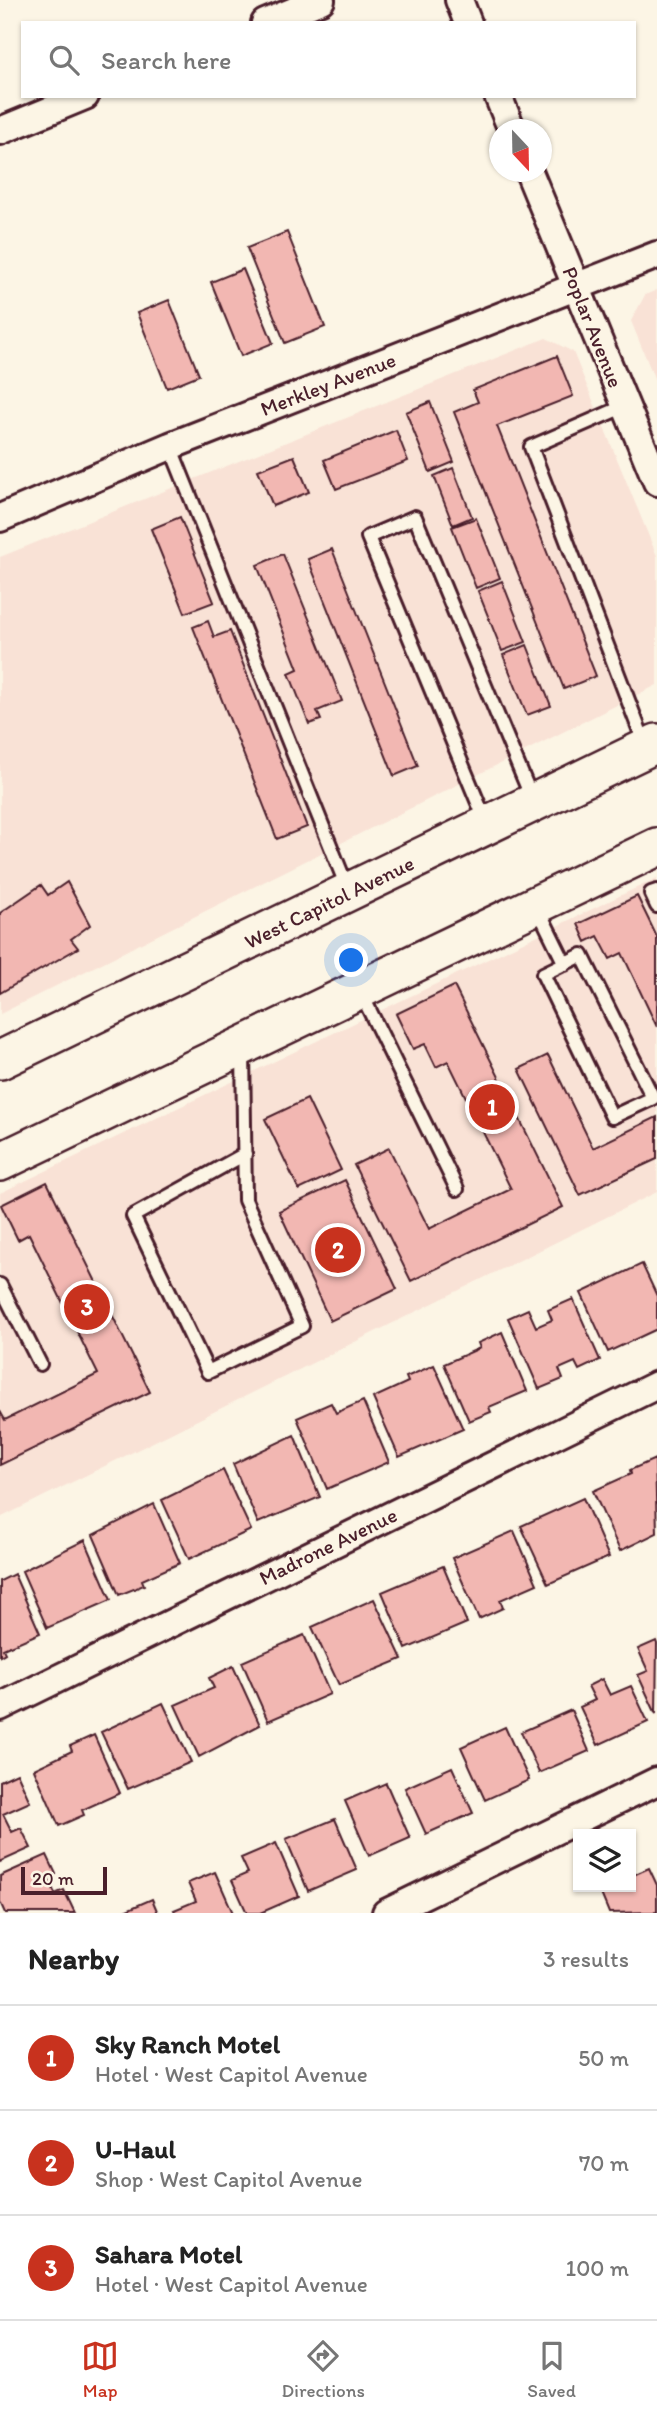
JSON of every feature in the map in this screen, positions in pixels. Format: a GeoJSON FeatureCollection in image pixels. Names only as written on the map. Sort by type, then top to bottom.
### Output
{"type":"FeatureCollection","features":[{"type":"Feature","properties":{"kind":"main road","name":"West Capitol Avenue"},"geometry":{"type":"LineString","coordinates":[[0,1060],[652,746]]}},
{"type":"Feature","properties":{"kind":"main road"},"geometry":{"type":"LineString","coordinates":[[0,1162],[657,847]]}},
{"type":"Feature","properties":{"kind":"street"},"geometry":{"type":"LineString","coordinates":[[270,21],[321,0]]}},
{"type":"Feature","properties":{"kind":"street"},"geometry":{"type":"LineString","coordinates":[[459,0],[467,21]]}},
{"type":"Feature","properties":{"kind":"street"},"geometry":{"type":"LineString","coordinates":[[0,131],[80,98]]}},
{"type":"Feature","properties":{"kind":"street"},"geometry":{"type":"LineString","coordinates":[[499,98],[507,119]]}},
{"type":"Feature","properties":{"kind":"street","name":"Poplar Avenue"},"geometry":{"type":"LineString","coordinates":[[533,182],[657,482]]}},
{"type":"Feature","properties":{"kind":"street","name":"Merkley Avenue"},"geometry":{"type":"LineString","coordinates":[[0,518],[170,446],[657,255]]}},
{"type":"Feature","properties":{"kind":"street","name":"Madrone Avenue"},"geometry":{"type":"LineString","coordinates":[[0,1707],[657,1385]]}},
{"type":"Feature","properties":{"kind":"street"},"geometry":{"type":"LineString","coordinates":[[386,1913],[657,1781]]}},
{"type":"Feature","properties":{"kind":"lane"},"geometry":{"type":"LineString","coordinates":[[625,406],[531,447],[652,746]]}},
{"type":"Feature","properties":{"kind":"lane"},"geometry":{"type":"LineString","coordinates":[[170,446],[349,892]]}},
{"type":"Feature","properties":{"kind":"lane"},"geometry":{"type":"LineString","coordinates":[[488,825],[368,537],[415,517],[534,803]]}},
{"type":"Feature","properties":{"kind":"lane"},"geometry":{"type":"LineString","coordinates":[[657,891],[651,893],[657,906]]}},
{"type":"Feature","properties":{"kind":"lane"},"geometry":{"type":"LineString","coordinates":[[536,905],[565,964]]}},
{"type":"Feature","properties":{"kind":"lane"},"geometry":{"type":"LineString","coordinates":[[582,955],[653,1098],[612,1117],[544,974],[565,964],[582,955]]}},
{"type":"Feature","properties":{"kind":"lane"},"geometry":{"type":"LineString","coordinates":[[360,989],[457,1189]]}},
{"type":"Feature","properties":{"kind":"lane"},"geometry":{"type":"LineString","coordinates":[[243,1045],[245,1200],[302,1326],[208,1372],[133,1216],[244,1154]]}},
{"type":"Feature","properties":{"kind":"lane"},"geometry":{"type":"LineString","coordinates":[[0,1285],[40,1364]]}},
{"type":"Feature","properties":{"kind":"shaded area"},"geometry":{"type":"Polygon","coordinates":[[[657,290],[657,385],[631,321],[645,295],[657,290]]]}},
{"type":"Feature","properties":{"kind":"shaded area"},"geometry":{"type":"Polygon","coordinates":[[[546,338],[573,352],[657,556],[657,685],[0,1014],[0,557],[546,338]]]}},
{"type":"Feature","properties":{"kind":"shaded area"},"geometry":{"type":"Polygon","coordinates":[[[657,878],[657,1192],[0,1518],[0,1193],[657,878]]]}},
{"type":"Feature","properties":{"kind":"building"},"geometry":{"type":"Polygon","coordinates":[[[287,232],[325,327],[285,343],[247,248],[287,232]]]}},
{"type":"Feature","properties":{"kind":"building"},"geometry":{"type":"Polygon","coordinates":[[[243,269],[273,343],[241,356],[211,282],[243,269]]]}},
{"type":"Feature","properties":{"kind":"building"},"geometry":{"type":"Polygon","coordinates":[[[169,300],[199,375],[167,388],[137,313],[169,300]]]}},
{"type":"Feature","properties":{"kind":"building"},"geometry":{"type":"Polygon","coordinates":[[[557,356],[573,396],[497,426],[596,676],[564,689],[454,412],[478,402],[473,390],[557,356]]]}},
{"type":"Feature","properties":{"kind":"building"},"geometry":{"type":"Polygon","coordinates":[[[430,402],[454,462],[430,472],[406,412],[430,402]]]}},
{"type":"Feature","properties":{"kind":"building"},"geometry":{"type":"Polygon","coordinates":[[[396,430],[408,461],[336,489],[324,460],[396,430]]]}},
{"type":"Feature","properties":{"kind":"building"},"geometry":{"type":"Polygon","coordinates":[[[294,456],[309,492],[273,506],[258,470],[294,456]]]}},
{"type":"Feature","properties":{"kind":"building"},"geometry":{"type":"Polygon","coordinates":[[[453,468],[472,517],[453,525],[434,476],[453,468]]]}},
{"type":"Feature","properties":{"kind":"building"},"geometry":{"type":"Polygon","coordinates":[[[180,517],[214,602],[185,613],[151,529],[180,517]]]}},
{"type":"Feature","properties":{"kind":"building"},"geometry":{"type":"Polygon","coordinates":[[[476,518],[500,578],[476,588],[452,527],[476,518]]]}},
{"type":"Feature","properties":{"kind":"building"},"geometry":{"type":"Polygon","coordinates":[[[332,549],[418,766],[394,776],[308,559],[332,549]]]}},
{"type":"Feature","properties":{"kind":"building"},"geometry":{"type":"Polygon","coordinates":[[[283,554],[342,701],[317,711],[321,720],[309,724],[289,673],[298,669],[257,565],[283,554]]]}},
{"type":"Feature","properties":{"kind":"building"},"geometry":{"type":"Polygon","coordinates":[[[502,581],[526,642],[502,651],[478,591],[502,581]]]}},
{"type":"Feature","properties":{"kind":"building"},"geometry":{"type":"Polygon","coordinates":[[[208,621],[214,637],[230,631],[307,827],[277,839],[193,627],[208,621]]]}},
{"type":"Feature","properties":{"kind":"building"},"geometry":{"type":"Polygon","coordinates":[[[527,645],[551,706],[527,715],[503,655],[527,645]]]}},
{"type":"Feature","properties":{"kind":"building"},"geometry":{"type":"Polygon","coordinates":[[[67,882],[90,925],[71,939],[78,948],[0,993],[0,913],[41,885],[48,895],[67,882]]]}},
{"type":"Feature","properties":{"kind":"building"},"geometry":{"type":"Polygon","coordinates":[[[637,896],[657,937],[657,1027],[622,953],[610,959],[598,936],[586,942],[578,924],[637,896]]]}},
{"type":"Feature","properties":{"kind":"building"},"geometry":{"type":"Polygon","coordinates":[[[454,986],[563,1207],[411,1281],[354,1165],[389,1148],[429,1229],[511,1189],[448,1061],[436,1067],[425,1044],[413,1049],[396,1014],[454,986]]]}},
{"type":"Feature","properties":{"kind":"building"},"geometry":{"type":"Polygon","coordinates":[[[548,1055],[593,1148],[657,1117],[657,1159],[580,1195],[519,1069],[548,1055]]]}},
{"type":"Feature","properties":{"kind":"building"},"geometry":{"type":"Polygon","coordinates":[[[307,1099],[341,1170],[299,1190],[265,1119],[307,1099]]]}},
{"type":"Feature","properties":{"kind":"building"},"geometry":{"type":"Polygon","coordinates":[[[345,1180],[397,1289],[330,1321],[279,1211],[345,1180]]]}},
{"type":"Feature","properties":{"kind":"building"},"geometry":{"type":"Polygon","coordinates":[[[47,1182],[150,1392],[0,1465],[0,1411],[5,1420],[98,1374],[29,1234],[18,1240],[1,1205],[47,1182]]]}},
{"type":"Feature","properties":{"kind":"building"},"geometry":{"type":"Polygon","coordinates":[[[642,1264],[657,1296],[657,1329],[608,1352],[581,1293],[642,1264]]]}},
{"type":"Feature","properties":{"kind":"building"},"geometry":{"type":"Polygon","coordinates":[[[573,1299],[600,1360],[579,1370],[575,1362],[559,1369],[563,1379],[539,1389],[508,1318],[528,1309],[536,1327],[552,1320],[548,1310],[573,1299]]]}},
{"type":"Feature","properties":{"kind":"building"},"geometry":{"type":"Polygon","coordinates":[[[502,1332],[527,1391],[489,1407],[491,1412],[469,1421],[444,1364],[480,1348],[478,1343],[502,1332]]]}},
{"type":"Feature","properties":{"kind":"building"},"geometry":{"type":"Polygon","coordinates":[[[434,1365],[463,1429],[399,1457],[373,1398],[408,1382],[406,1377],[434,1365]]]}},
{"type":"Feature","properties":{"kind":"building"},"geometry":{"type":"Polygon","coordinates":[[[363,1401],[389,1462],[327,1489],[297,1418],[331,1403],[336,1413],[363,1401]]]}},
{"type":"Feature","properties":{"kind":"building"},"geometry":{"type":"Polygon","coordinates":[[[294,1435],[320,1497],[258,1523],[233,1464],[294,1435]]]}},
{"type":"Feature","properties":{"kind":"building"},"geometry":{"type":"Polygon","coordinates":[[[655,1459],[657,1533],[620,1551],[593,1491],[631,1474],[630,1470],[655,1459]]]}},
{"type":"Feature","properties":{"kind":"building"},"geometry":{"type":"Polygon","coordinates":[[[223,1470],[251,1530],[189,1559],[162,1500],[223,1470]]]}},
{"type":"Feature","properties":{"kind":"building"},"geometry":{"type":"Polygon","coordinates":[[[583,1498],[609,1557],[548,1584],[521,1526],[583,1498]]]}},
{"type":"Feature","properties":{"kind":"building"},"geometry":{"type":"Polygon","coordinates":[[[154,1504],[180,1563],[142,1580],[144,1585],[119,1595],[93,1535],[154,1504]]]}},
{"type":"Feature","properties":{"kind":"building"},"geometry":{"type":"Polygon","coordinates":[[[514,1531],[537,1584],[500,1600],[503,1608],[479,1619],[452,1558],[514,1531]]]}},
{"type":"Feature","properties":{"kind":"building"},"geometry":{"type":"Polygon","coordinates":[[[85,1540],[111,1600],[47,1628],[22,1571],[85,1540]]]}},
{"type":"Feature","properties":{"kind":"building"},"geometry":{"type":"Polygon","coordinates":[[[443,1566],[467,1623],[406,1649],[382,1592],[443,1566]]]}},
{"type":"Feature","properties":{"kind":"building"},"geometry":{"type":"Polygon","coordinates":[[[14,1574],[40,1633],[3,1649],[5,1653],[0,1656],[0,1581],[14,1574]]]}},
{"type":"Feature","properties":{"kind":"building"},"geometry":{"type":"Polygon","coordinates":[[[374,1599],[402,1659],[339,1685],[312,1627],[374,1599]]]}},
{"type":"Feature","properties":{"kind":"building"},"geometry":{"type":"Polygon","coordinates":[[[304,1635],[330,1694],[268,1721],[242,1662],[304,1635]]]}},
{"type":"Feature","properties":{"kind":"building"},"geometry":{"type":"Polygon","coordinates":[[[656,1641],[656,1714],[638,1675],[648,1671],[638,1649],[656,1641]]]}},
{"type":"Feature","properties":{"kind":"building"},"geometry":{"type":"Polygon","coordinates":[[[233,1666],[260,1725],[199,1757],[175,1705],[214,1688],[209,1678],[233,1666]]]}},
{"type":"Feature","properties":{"kind":"building"},"geometry":{"type":"Polygon","coordinates":[[[602,1679],[610,1695],[631,1686],[648,1722],[598,1745],[580,1707],[595,1700],[588,1686],[602,1679]]]}},
{"type":"Feature","properties":{"kind":"building"},"geometry":{"type":"Polygon","coordinates":[[[163,1703],[191,1762],[128,1789],[101,1732],[163,1703]]]}},
{"type":"Feature","properties":{"kind":"building"},"geometry":{"type":"Polygon","coordinates":[[[571,1710],[589,1751],[539,1773],[521,1732],[571,1710]]]}},
{"type":"Feature","properties":{"kind":"building"},"geometry":{"type":"Polygon","coordinates":[[[505,1727],[529,1780],[485,1800],[461,1747],[505,1727]]]}},
{"type":"Feature","properties":{"kind":"building"},"geometry":{"type":"Polygon","coordinates":[[[94,1735],[120,1793],[82,1810],[84,1815],[59,1826],[34,1769],[72,1751],[70,1746],[94,1735]]]}},
{"type":"Feature","properties":{"kind":"building"},"geometry":{"type":"Polygon","coordinates":[[[452,1767],[473,1813],[426,1834],[405,1788],[452,1767]]]}},
{"type":"Feature","properties":{"kind":"building"},"geometry":{"type":"Polygon","coordinates":[[[17,1773],[30,1802],[3,1814],[12,1832],[21,1828],[31,1848],[0,1862],[0,1781],[17,1773]]]}},
{"type":"Feature","properties":{"kind":"building"},"geometry":{"type":"Polygon","coordinates":[[[386,1783],[410,1838],[369,1856],[345,1801],[386,1783]]]}},
{"type":"Feature","properties":{"kind":"building"},"geometry":{"type":"Polygon","coordinates":[[[335,1819],[357,1870],[308,1891],[286,1839],[335,1819]]]}},
{"type":"Feature","properties":{"kind":"building"},"geometry":{"type":"Polygon","coordinates":[[[276,1843],[299,1896],[260,1913],[247,1913],[232,1880],[248,1873],[241,1858],[276,1843]]]}},
{"type":"Feature","properties":{"kind":"building"},"geometry":{"type":"Polygon","coordinates":[[[47,1855],[56,1874],[48,1878],[55,1894],[64,1890],[75,1913],[5,1913],[0,1902],[0,1876],[47,1855]]]}},
{"type":"Feature","properties":{"kind":"building"},"geometry":{"type":"Polygon","coordinates":[[[649,1868],[657,1885],[657,1912],[609,1913],[600,1892],[636,1892],[636,1874],[649,1868]]]}},
{"type":"Feature","properties":{"kind":"building"},"geometry":{"type":"Polygon","coordinates":[[[215,1872],[233,1913],[176,1913],[174,1910],[196,1901],[188,1883],[215,1872]]]}},
{"type":"Feature","properties":{"kind":"building"},"geometry":{"type":"Polygon","coordinates":[[[152,1899],[158,1913],[120,1913],[152,1899]]]}},
{"type":"Feature","properties":{"kind":"place","name":"Sky Ranch Motel"},"geometry":{"type":"Point","coordinates":[492,1107]}},
{"type":"Feature","properties":{"kind":"place","name":"U-Haul"},"geometry":{"type":"Point","coordinates":[338,1250]}},
{"type":"Feature","properties":{"kind":"place","name":"Sahara Motel"},"geometry":{"type":"Point","coordinates":[87,1307]}}]}
